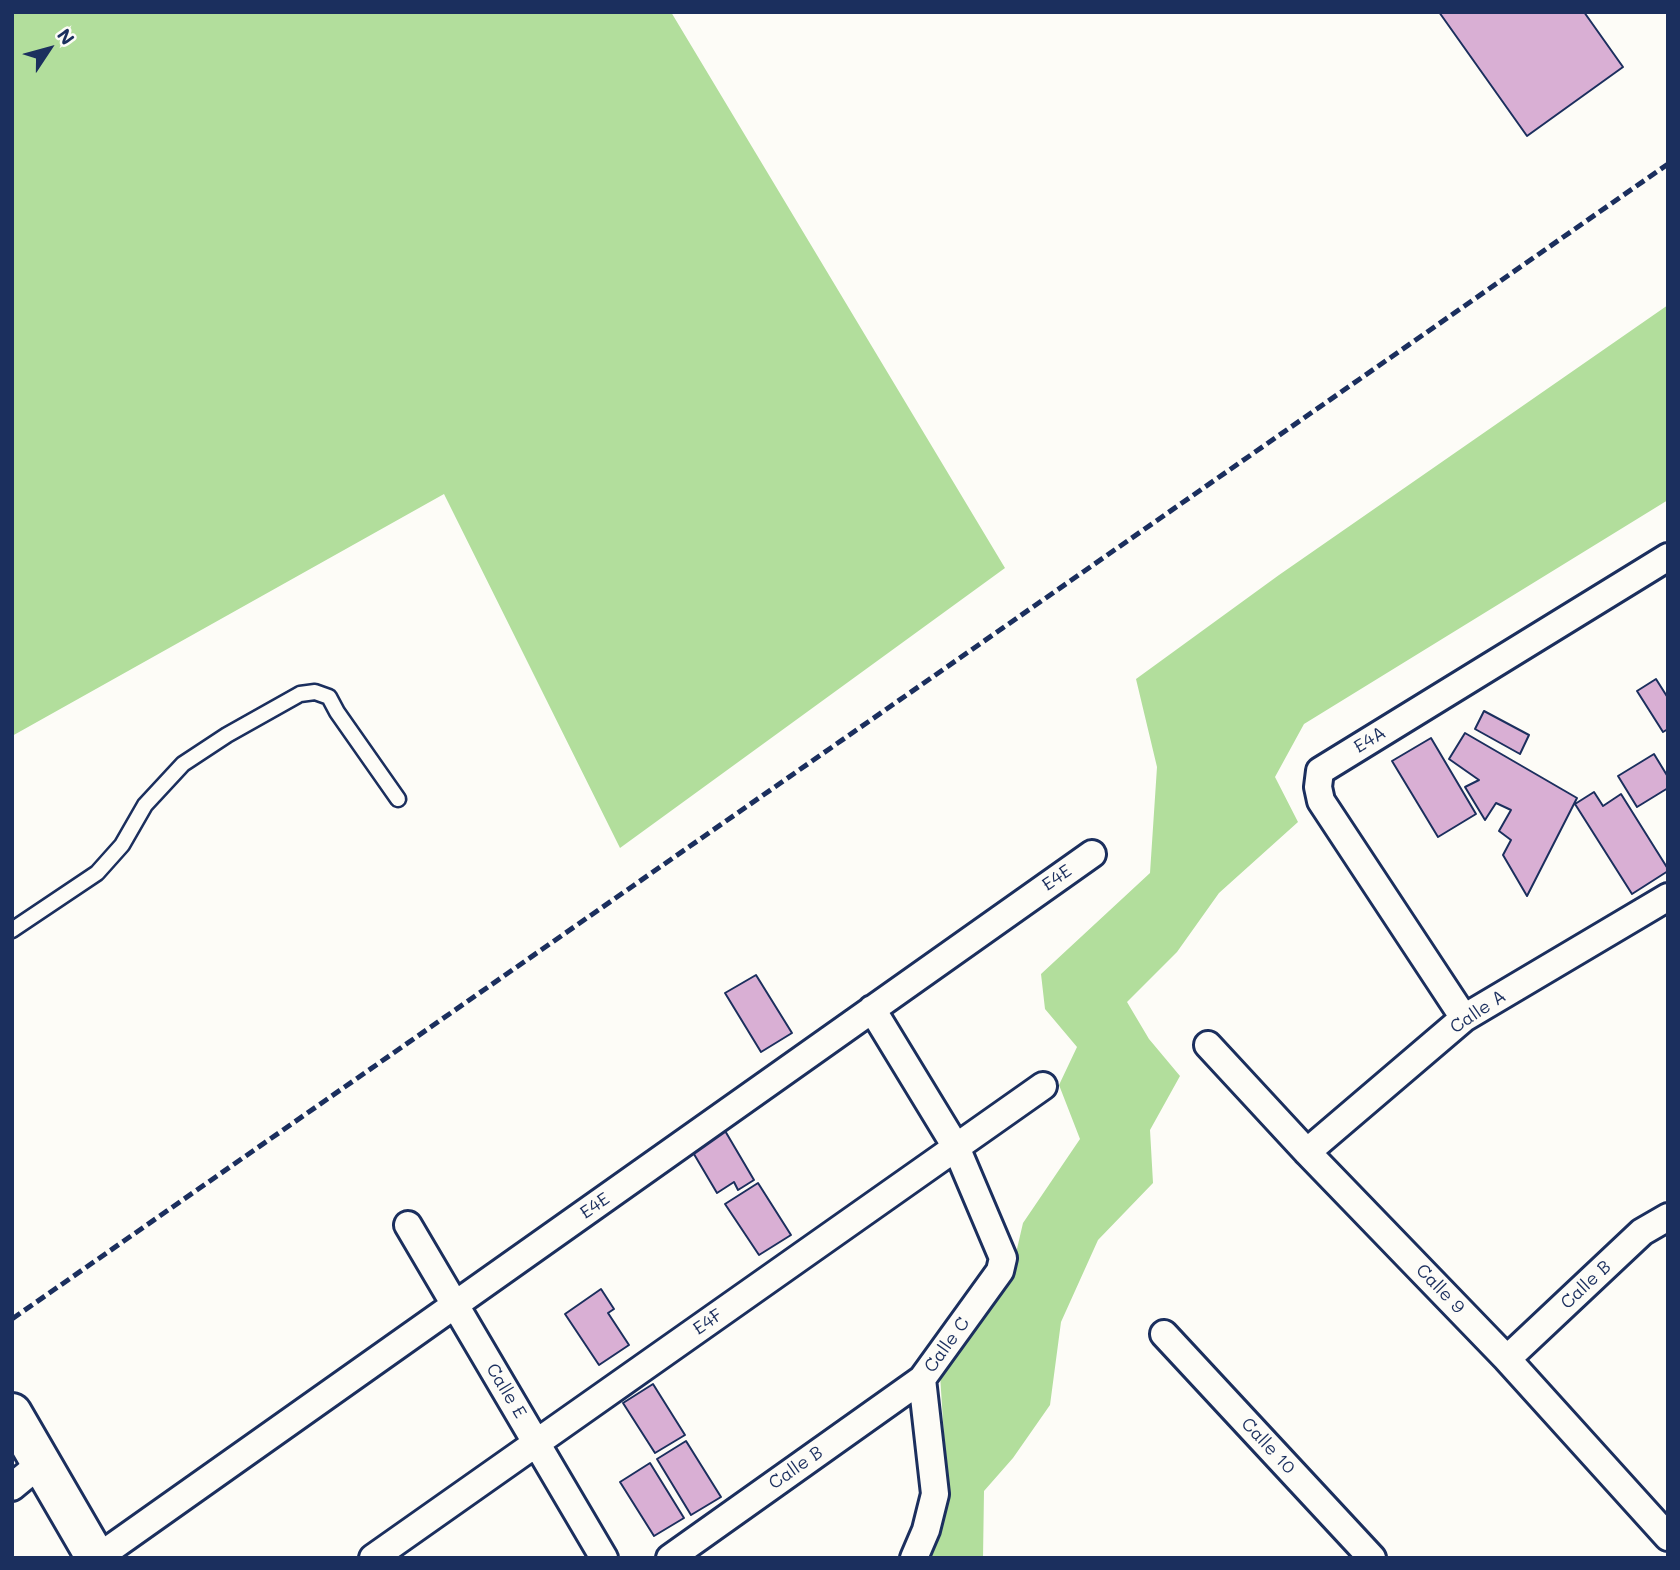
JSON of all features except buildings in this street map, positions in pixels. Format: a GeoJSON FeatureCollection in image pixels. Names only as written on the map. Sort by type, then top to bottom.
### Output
{"type":"FeatureCollection","features":[{"type":"Feature","properties":{"kind":"street","name":"E4A"},"geometry":{"type":"LineString","coordinates":[[1464,1018],[1321,801],[1318,787],[1320,771],[1668,557]]}},
{"type":"Feature","properties":{"kind":"street","name":"E4E"},"geometry":{"type":"LineString","coordinates":[[97,1558],[1092,853]]}},
{"type":"Feature","properties":{"kind":"street","name":"Calle A"},"geometry":{"type":"LineString","coordinates":[[1307,1152],[1464,1018],[1668,897]]}},
{"type":"Feature","properties":{"kind":"street"},"geometry":{"type":"LineString","coordinates":[[872,1009],[956,1147]]}},
{"type":"Feature","properties":{"kind":"street","name":"Calle 9"},"geometry":{"type":"LineString","coordinates":[[1208,1045],[1507,1359],[1668,1537]]}},
{"type":"Feature","properties":{"kind":"street","name":"E4F"},"geometry":{"type":"LineString","coordinates":[[373,1558],[1042,1086]]}},
{"type":"Feature","properties":{"kind":"street","name":"Calle C"},"geometry":{"type":"LineString","coordinates":[[914,1558],[926,1530],[935,1493],[922,1379],[1000,1270],[1003,1258],[956,1147]]}},
{"type":"Feature","properties":{"kind":"street","name":"Calle B"},"geometry":{"type":"LineString","coordinates":[[1507,1359],[1642,1232],[1668,1217]]}},
{"type":"Feature","properties":{"kind":"street","name":"Calle E"},"geometry":{"type":"LineString","coordinates":[[408,1225],[604,1558]]}},
{"type":"Feature","properties":{"kind":"street","name":"Calle 10"},"geometry":{"type":"LineString","coordinates":[[1164,1334],[1372,1558]]}},
{"type":"Feature","properties":{"kind":"street","name":"Calle B"},"geometry":{"type":"LineString","coordinates":[[670,1558],[922,1379]]}},
{"type":"Feature","properties":{"kind":"street"},"geometry":{"type":"LineString","coordinates":[[12,1413],[97,1558]]}},
{"type":"Feature","properties":{"kind":"street"},"geometry":{"type":"LineString","coordinates":[[12,1487],[41,1463]]}},
{"type":"Feature","properties":{"kind":"lane"},"geometry":{"type":"LineString","coordinates":[[12,930],[97,873],[122,845],[145,805],[183,764],[300,694],[315,692],[330,697],[337,712],[398,800]]}},
{"type":"Feature","properties":{"kind":"green space"},"geometry":{"type":"Polygon","coordinates":[[[12,12],[671,12],[1005,568],[620,848],[444,494],[12,736],[12,12]]]}},
{"type":"Feature","properties":{"kind":"green space"},"geometry":{"type":"Polygon","coordinates":[[[1668,305],[1668,500],[1304,724],[1275,777],[1298,822],[1219,893],[1177,952],[1127,1002],[1149,1039],[1180,1076],[1150,1130],[1153,1183],[1098,1240],[1061,1322],[1050,1405],[1013,1458],[984,1491],[983,1558],[930,1558],[948,1497],[940,1375],[1010,1279],[1023,1223],[1080,1139],[1059,1085],[1077,1047],[1045,1009],[1041,974],[1150,873],[1157,767],[1136,679],[1279,575],[1668,305]]]}},
{"type":"Feature","properties":{"kind":"railway"},"geometry":{"type":"LineString","coordinates":[[12,1319],[1668,164]]}}]}
